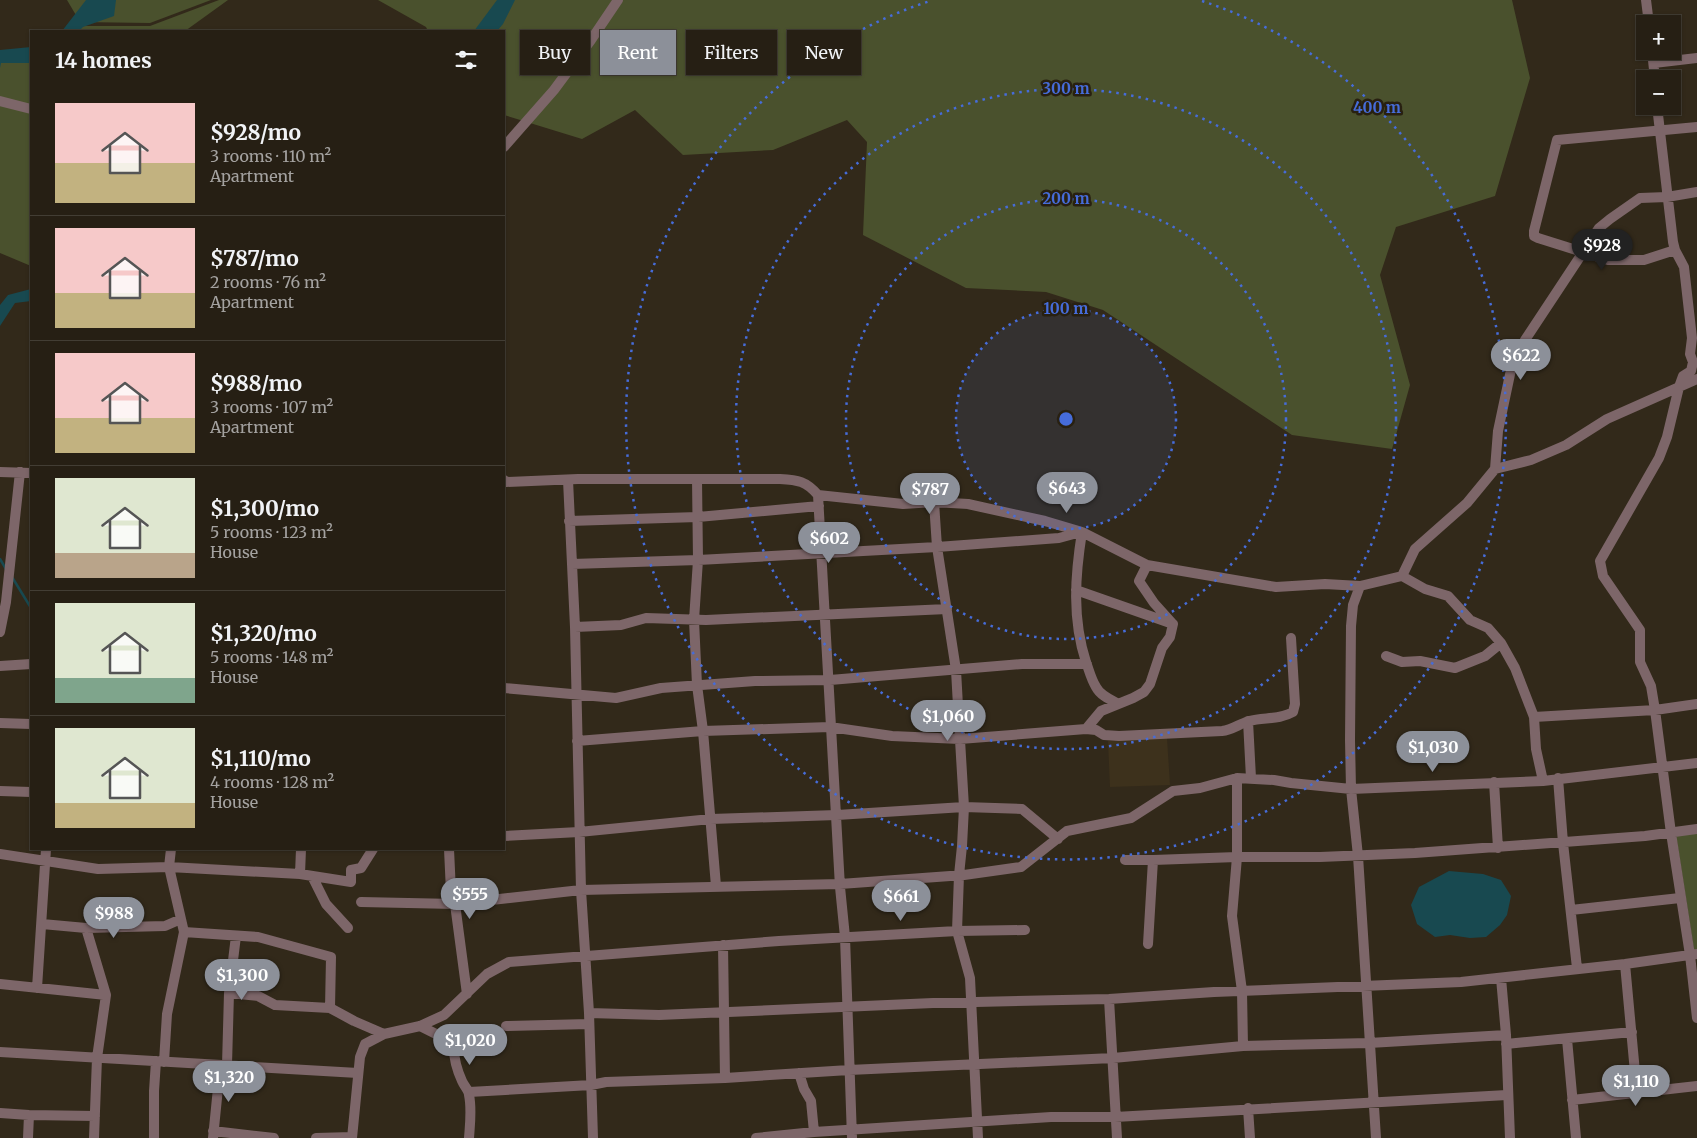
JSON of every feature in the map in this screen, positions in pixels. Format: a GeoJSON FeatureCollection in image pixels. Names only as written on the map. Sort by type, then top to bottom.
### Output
{"type":"FeatureCollection","features":[{"type":"Feature","properties":{"kind":"street"},"geometry":{"type":"LineString","coordinates":[[505,146],[554,90],[618,0]]}},
{"type":"Feature","properties":{"kind":"street"},"geometry":{"type":"LineString","coordinates":[[1646,0],[1648,15]]}},
{"type":"Feature","properties":{"kind":"street"},"geometry":{"type":"LineString","coordinates":[[1654,63],[1697,58]]}},
{"type":"Feature","properties":{"kind":"street"},"geometry":{"type":"LineString","coordinates":[[1654,60],[1654,70]]}},
{"type":"Feature","properties":{"kind":"street"},"geometry":{"type":"LineString","coordinates":[[0,102],[30,109]]}},
{"type":"Feature","properties":{"kind":"street"},"geometry":{"type":"LineString","coordinates":[[1658,115],[1675,250],[1684,267],[1692,338],[1690,354],[1693,362],[1691,371],[1683,376],[1667,437],[1658,458],[1600,561],[1603,576],[1640,630],[1640,662],[1651,686],[1680,898],[1693,954],[1697,1018]]}},
{"type":"Feature","properties":{"kind":"street"},"geometry":{"type":"LineString","coordinates":[[1675,250],[1644,260],[1608,260],[1534,236],[1534,231],[1557,140],[1697,126]]}},
{"type":"Feature","properties":{"kind":"street"},"geometry":{"type":"LineString","coordinates":[[1402,576],[1414,549],[1467,503],[1495,469],[1498,431],[1512,365],[1525,340],[1599,228],[1640,198],[1668,197],[1697,192]]}},
{"type":"Feature","properties":{"kind":"street"},"geometry":{"type":"LineString","coordinates":[[1495,469],[1531,460],[1566,445],[1607,419],[1697,379]]}},
{"type":"Feature","properties":{"kind":"street"},"geometry":{"type":"LineString","coordinates":[[0,472],[30,473]]}},
{"type":"Feature","properties":{"kind":"street"},"geometry":{"type":"LineString","coordinates":[[0,632],[6,602],[20,472]]}},
{"type":"Feature","properties":{"kind":"street"},"geometry":{"type":"LineString","coordinates":[[697,479],[698,560],[694,620],[697,685],[703,731],[716,886]]}},
{"type":"Feature","properties":{"kind":"street"},"geometry":{"type":"LineString","coordinates":[[568,480],[575,627],[582,890],[594,1138]]}},
{"type":"Feature","properties":{"kind":"street"},"geometry":{"type":"LineString","coordinates":[[505,481],[795,480],[806,483],[818,500],[830,680],[830,727],[845,937],[852,1134]]}},
{"type":"Feature","properties":{"kind":"street"},"geometry":{"type":"LineString","coordinates":[[570,522],[698,518],[818,500],[902,504],[934,502],[968,504],[1045,521],[1082,532],[1146,565],[1276,587],[1325,584],[1360,586],[1402,576],[1425,589],[1448,596],[1470,620],[1488,628],[1501,643],[1515,668],[1534,717],[1536,749],[1543,781]]}},
{"type":"Feature","properties":{"kind":"street"},"geometry":{"type":"LineString","coordinates":[[934,502],[937,547],[956,670],[964,807],[959,875],[958,931],[970,978],[978,1138]]}},
{"type":"Feature","properties":{"kind":"street"},"geometry":{"type":"LineString","coordinates":[[572,564],[698,560],[937,547],[1059,538],[1082,532]]}},
{"type":"Feature","properties":{"kind":"street"},"geometry":{"type":"LineString","coordinates":[[1082,532],[1076,573],[1076,613],[1082,652],[1096,688],[1117,704]]}},
{"type":"Feature","properties":{"kind":"street"},"geometry":{"type":"LineString","coordinates":[[1146,565],[1139,581],[1154,603],[1173,624]]}},
{"type":"Feature","properties":{"kind":"street"},"geometry":{"type":"LineString","coordinates":[[1360,586],[1353,605],[1351,626],[1349,722],[1351,789],[1358,856],[1376,1138]]}},
{"type":"Feature","properties":{"kind":"street"},"geometry":{"type":"LineString","coordinates":[[1076,590],[1173,624]]}},
{"type":"Feature","properties":{"kind":"street"},"geometry":{"type":"LineString","coordinates":[[575,627],[621,625],[646,618],[694,620],[947,609]]}},
{"type":"Feature","properties":{"kind":"street"},"geometry":{"type":"LineString","coordinates":[[1086,729],[1101,711],[1144,692],[1150,684],[1162,648],[1170,637],[1173,624]]}},
{"type":"Feature","properties":{"kind":"street"},"geometry":{"type":"LineString","coordinates":[[577,741],[703,731],[830,727],[892,736],[960,739],[1086,729],[1096,730],[1104,735],[1119,736],[1228,730],[1248,721],[1283,717],[1292,712],[1295,704],[1291,638]]}},
{"type":"Feature","properties":{"kind":"street"},"geometry":{"type":"LineString","coordinates":[[1386,656],[1402,662],[1420,661],[1455,668],[1485,656],[1501,643]]}},
{"type":"Feature","properties":{"kind":"street"},"geometry":{"type":"LineString","coordinates":[[0,666],[30,664]]}},
{"type":"Feature","properties":{"kind":"street"},"geometry":{"type":"LineString","coordinates":[[505,688],[616,698],[661,688],[697,685],[830,680],[1022,664],[1087,664]]}},
{"type":"Feature","properties":{"kind":"street"},"geometry":{"type":"LineString","coordinates":[[1534,717],[1655,710],[1697,704]]}},
{"type":"Feature","properties":{"kind":"street"},"geometry":{"type":"LineString","coordinates":[[1248,721],[1251,778]]}},
{"type":"Feature","properties":{"kind":"street"},"geometry":{"type":"LineString","coordinates":[[0,723],[30,724]]}},
{"type":"Feature","properties":{"kind":"street"},"geometry":{"type":"LineString","coordinates":[[361,902],[455,904],[582,890],[840,884],[959,875],[1021,867],[1067,831],[1131,818],[1173,791],[1200,788],[1237,778],[1351,789],[1543,781],[1697,764]]}},
{"type":"Feature","properties":{"kind":"street"},"geometry":{"type":"LineString","coordinates":[[1237,778],[1237,857],[1232,916],[1242,991],[1243,1046]]}},
{"type":"Feature","properties":{"kind":"street"},"geometry":{"type":"LineString","coordinates":[[1558,778],[1577,968]]}},
{"type":"Feature","properties":{"kind":"street"},"geometry":{"type":"LineString","coordinates":[[1494,782],[1498,848]]}},
{"type":"Feature","properties":{"kind":"street"},"geometry":{"type":"LineString","coordinates":[[0,791],[30,792]]}},
{"type":"Feature","properties":{"kind":"street"},"geometry":{"type":"LineString","coordinates":[[505,836],[580,832],[711,819],[837,815],[964,807],[1022,809],[1058,839]]}},
{"type":"Feature","properties":{"kind":"street"},"geometry":{"type":"LineString","coordinates":[[1124,860],[1237,857],[1320,858],[1498,848],[1697,830]]}},
{"type":"Feature","properties":{"kind":"street"},"geometry":{"type":"LineString","coordinates":[[38,988],[46,850]]}},
{"type":"Feature","properties":{"kind":"street"},"geometry":{"type":"LineString","coordinates":[[154,1138],[154,1091],[167,1014],[184,932],[169,868],[171,850]]}},
{"type":"Feature","properties":{"kind":"street"},"geometry":{"type":"LineString","coordinates":[[300,874],[301,850]]}},
{"type":"Feature","properties":{"kind":"street"},"geometry":{"type":"LineString","coordinates":[[0,854],[98,869],[169,868],[300,874],[351,882],[351,870],[361,868],[372,850]]}},
{"type":"Feature","properties":{"kind":"street"},"geometry":{"type":"LineString","coordinates":[[449,850],[451,892],[455,904],[466,994]]}},
{"type":"Feature","properties":{"kind":"street"},"geometry":{"type":"LineString","coordinates":[[1148,944],[1154,860]]}},
{"type":"Feature","properties":{"kind":"street"},"geometry":{"type":"LineString","coordinates":[[312,876],[326,904],[348,928]]}},
{"type":"Feature","properties":{"kind":"street"},"geometry":{"type":"LineString","coordinates":[[1571,910],[1680,898]]}},
{"type":"Feature","properties":{"kind":"street"},"geometry":{"type":"LineString","coordinates":[[42,924],[86,928],[165,926],[181,919]]}},
{"type":"Feature","properties":{"kind":"street"},"geometry":{"type":"LineString","coordinates":[[86,928],[106,995],[97,1058],[94,1138]]}},
{"type":"Feature","properties":{"kind":"street"},"geometry":{"type":"LineString","coordinates":[[316,1138],[352,1138],[360,1057],[365,1044],[384,1034],[432,1022],[444,1015],[487,974],[508,962],[845,937],[958,931],[1025,930]]}},
{"type":"Feature","properties":{"kind":"street"},"geometry":{"type":"LineString","coordinates":[[184,932],[258,937],[331,957],[330,1008]]}},
{"type":"Feature","properties":{"kind":"street"},"geometry":{"type":"LineString","coordinates":[[236,936],[229,993],[227,1065],[218,1088],[213,1135],[274,1138]]}},
{"type":"Feature","properties":{"kind":"street"},"geometry":{"type":"LineString","coordinates":[[723,945],[725,1078]]}},
{"type":"Feature","properties":{"kind":"street"},"geometry":{"type":"LineString","coordinates":[[506,1026],[589,1018],[724,1011],[971,1001],[1109,999],[1242,991],[1461,982],[1625,964],[1693,954]]}},
{"type":"Feature","properties":{"kind":"street"},"geometry":{"type":"LineString","coordinates":[[1625,964],[1637,1094]]}},
{"type":"Feature","properties":{"kind":"street"},"geometry":{"type":"LineString","coordinates":[[1501,978],[1506,1040],[1510,1138]]}},
{"type":"Feature","properties":{"kind":"street"},"geometry":{"type":"LineString","coordinates":[[0,984],[106,995]]}},
{"type":"Feature","properties":{"kind":"street"},"geometry":{"type":"LineString","coordinates":[[229,993],[258,996],[275,1005],[330,1008],[384,1034]]}},
{"type":"Feature","properties":{"kind":"street"},"geometry":{"type":"LineString","coordinates":[[1109,999],[1116,1138]]}},
{"type":"Feature","properties":{"kind":"street"},"geometry":{"type":"LineString","coordinates":[[420,1026],[454,1043],[456,1065],[462,1081],[469,1092],[469,1138]]}},
{"type":"Feature","properties":{"kind":"street"},"geometry":{"type":"LineString","coordinates":[[469,1092],[591,1085],[606,1082],[725,1078],[849,1070],[1113,1058],[1243,1046],[1567,1039],[1632,1032]]}},
{"type":"Feature","properties":{"kind":"street"},"geometry":{"type":"LineString","coordinates":[[1567,1039],[1576,1138]]}},
{"type":"Feature","properties":{"kind":"street"},"geometry":{"type":"LineString","coordinates":[[0,1052],[358,1073]]}},
{"type":"Feature","properties":{"kind":"street"},"geometry":{"type":"LineString","coordinates":[[799,1073],[811,1102],[814,1132]]}},
{"type":"Feature","properties":{"kind":"street"},"geometry":{"type":"LineString","coordinates":[[1572,1100],[1697,1086]]}},
{"type":"Feature","properties":{"kind":"street"},"geometry":{"type":"LineString","coordinates":[[756,1138],[814,1132],[852,1134],[1051,1117],[1115,1116],[1375,1103],[1507,1094]]}},
{"type":"Feature","properties":{"kind":"street"},"geometry":{"type":"LineString","coordinates":[[1248,1108],[1250,1138]]}},
{"type":"Feature","properties":{"kind":"street"},"geometry":{"type":"LineString","coordinates":[[0,1113],[95,1116]]}},
{"type":"Feature","properties":{"kind":"street"},"geometry":{"type":"LineString","coordinates":[[28,1138],[29,1115]]}},
{"type":"Feature","properties":{"kind":"shaded area"},"geometry":{"type":"Polygon","coordinates":[[[1167,738],[1170,785],[1110,787],[1108,741],[1167,738]]]}},
{"type":"Feature","properties":{"kind":"green space"},"geometry":{"type":"Polygon","coordinates":[[[67,0],[211,0],[150,23],[80,22],[67,0]]]}},
{"type":"Feature","properties":{"kind":"green space"},"geometry":{"type":"Polygon","coordinates":[[[219,0],[228,0],[186,30],[77,30],[81,26],[150,26],[219,0]]]}},
{"type":"Feature","properties":{"kind":"green space"},"geometry":{"type":"Polygon","coordinates":[[[378,0],[1512,0],[1530,78],[1495,196],[1396,227],[1380,275],[1410,385],[1392,449],[1292,435],[1103,310],[1046,292],[966,288],[863,235],[867,142],[847,120],[773,150],[683,155],[635,110],[582,139],[505,115],[505,30],[428,30],[426,27],[378,0]]]}},
{"type":"Feature","properties":{"kind":"green space"},"geometry":{"type":"Polygon","coordinates":[[[30,61],[30,266],[0,253],[0,62],[30,61]]]}},
{"type":"Feature","properties":{"kind":"green space"},"geometry":{"type":"Polygon","coordinates":[[[1697,832],[1697,949],[1694,950],[1676,835],[1697,832]]]}},
{"type":"Feature","properties":{"kind":"water"},"geometry":{"type":"Polygon","coordinates":[[[86,0],[116,0],[114,16],[83,27],[80,30],[63,30],[86,0]]]}},
{"type":"Feature","properties":{"kind":"water"},"geometry":{"type":"Polygon","coordinates":[[[497,0],[515,0],[498,30],[475,30],[497,0]]]}},
{"type":"Feature","properties":{"kind":"water"},"geometry":{"type":"Polygon","coordinates":[[[30,47],[30,63],[1,63],[0,68],[0,50],[30,47]]]}},
{"type":"Feature","properties":{"kind":"water"},"geometry":{"type":"Polygon","coordinates":[[[30,289],[30,301],[15,303],[0,326],[0,305],[8,295],[30,289]]]}},
{"type":"Feature","properties":{"kind":"water"},"geometry":{"type":"Polygon","coordinates":[[[1449,871],[1483,874],[1501,880],[1511,896],[1507,915],[1500,925],[1486,937],[1470,938],[1450,935],[1435,937],[1417,924],[1411,905],[1419,887],[1449,871]]]}},
{"type":"Feature","properties":{"kind":"waterway"},"geometry":{"type":"LineString","coordinates":[[0,559],[6,569]]}},
{"type":"Feature","properties":{"kind":"waterway"},"geometry":{"type":"LineString","coordinates":[[12,577],[30,606]]}}]}
